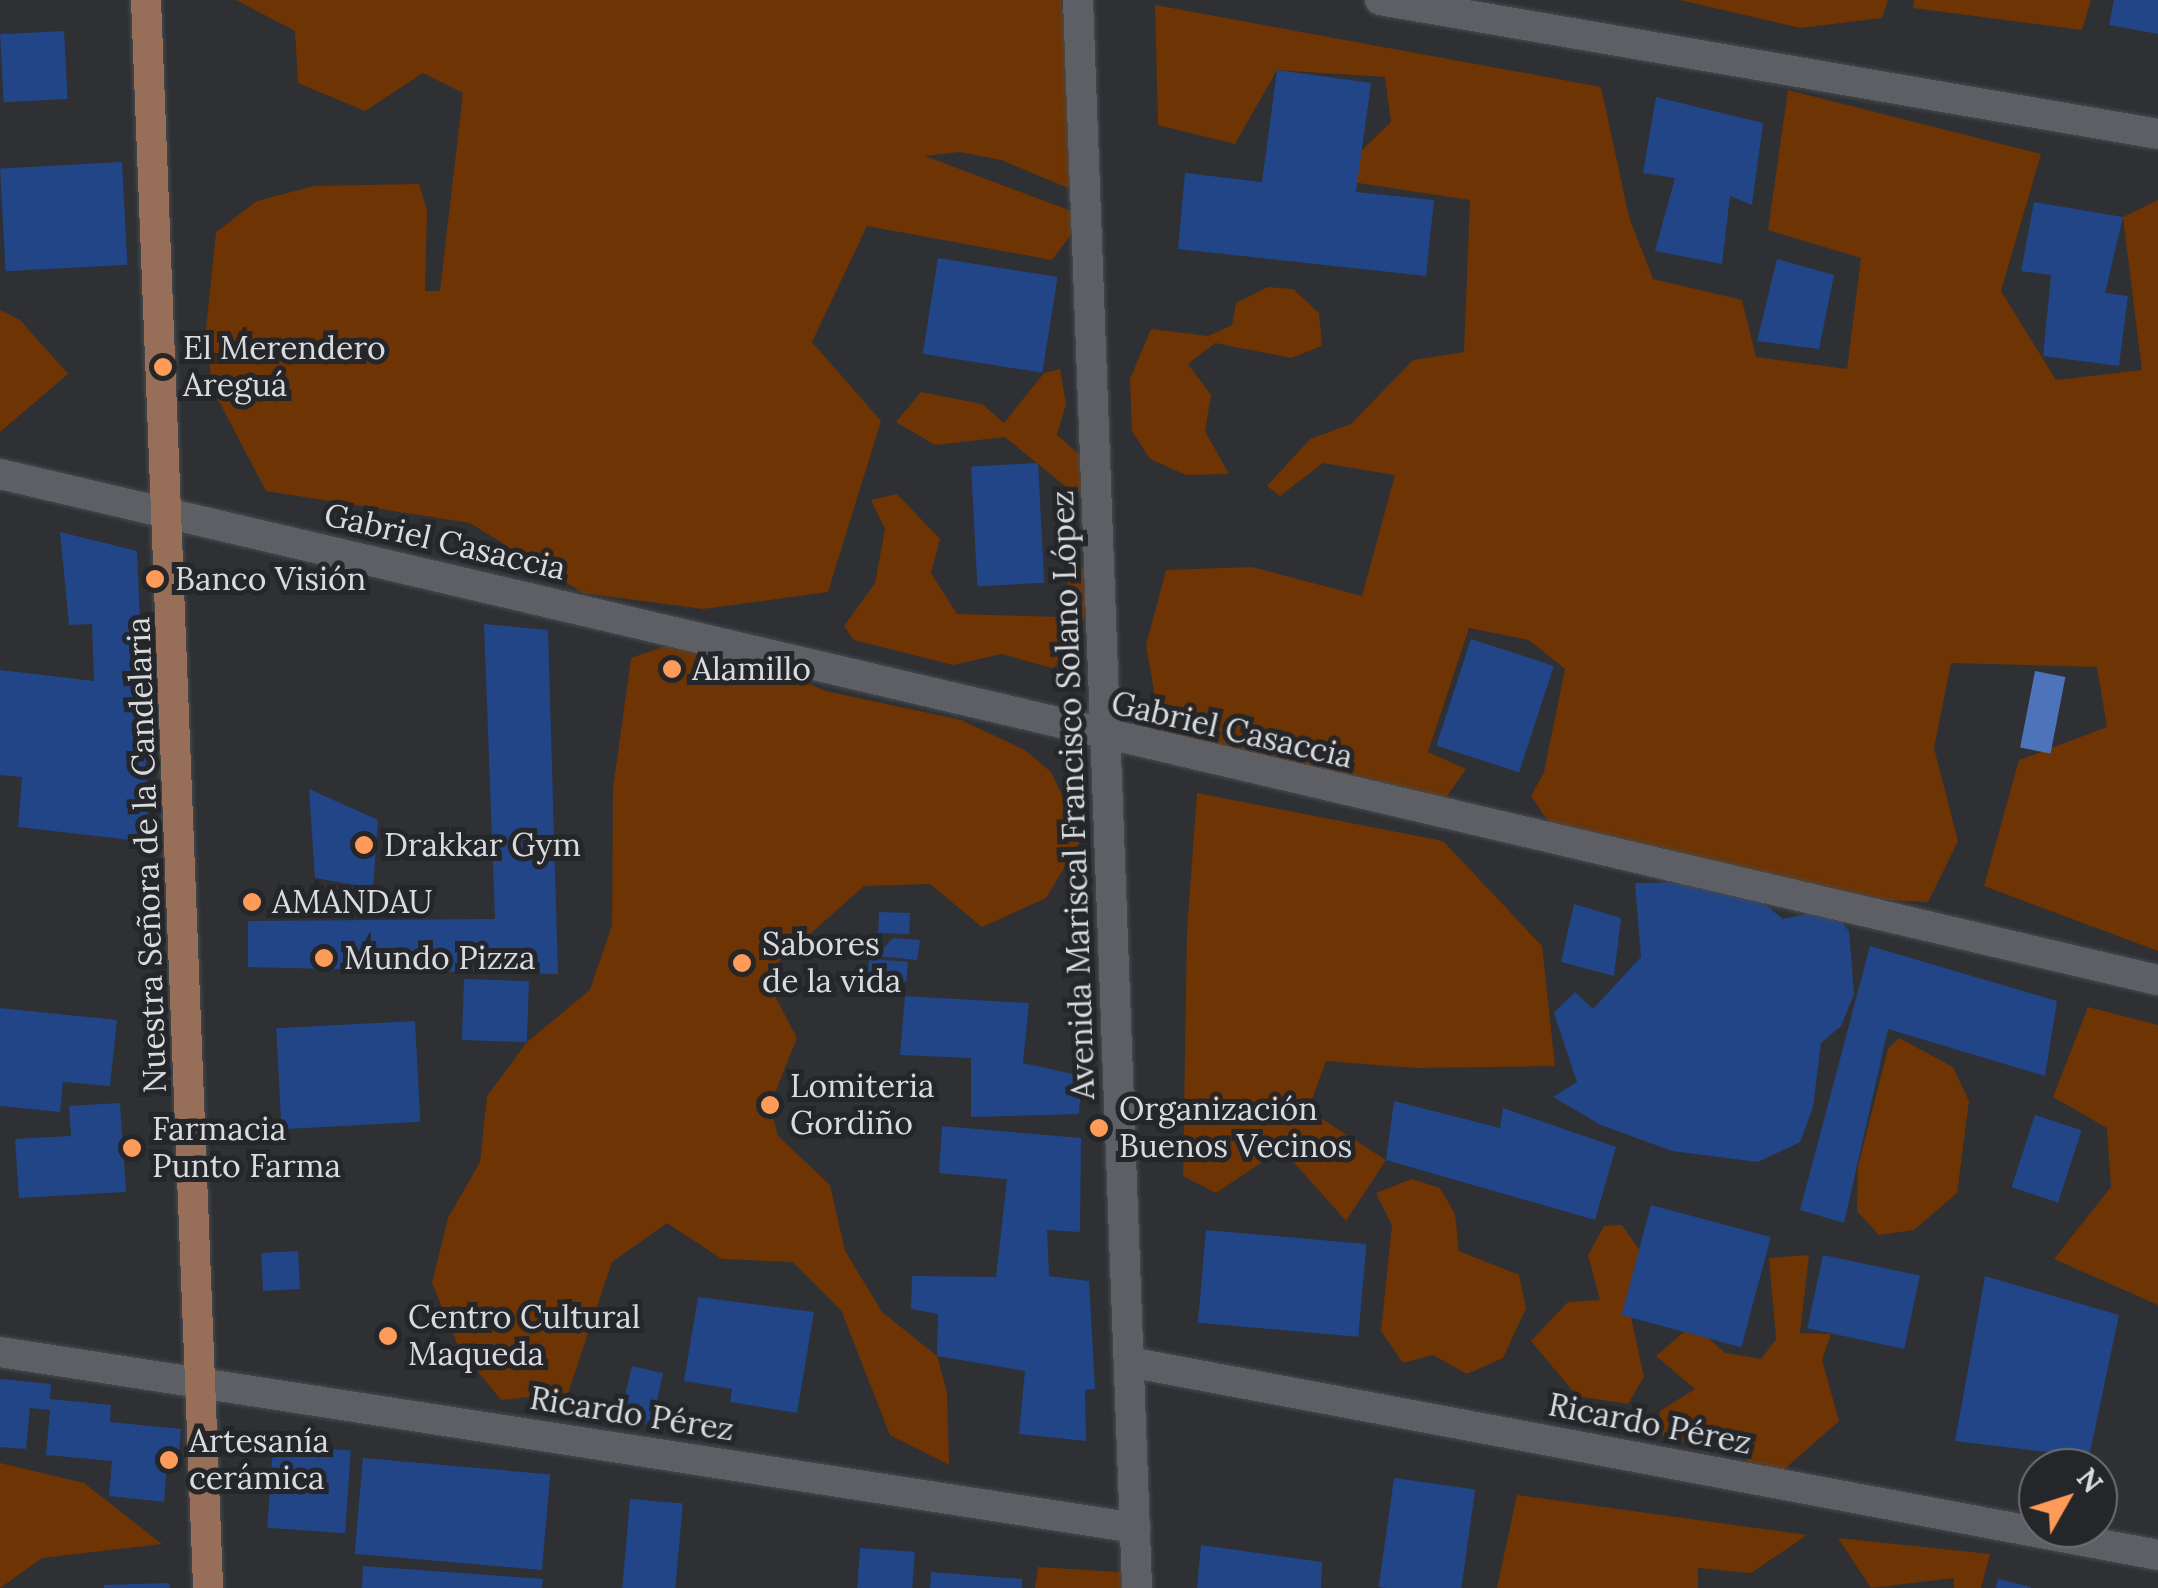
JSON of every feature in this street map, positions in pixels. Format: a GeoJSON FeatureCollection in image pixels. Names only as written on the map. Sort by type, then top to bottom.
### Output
{"type":"FeatureCollection","features":[{"type":"Feature","properties":{"kind":"main road","name":"Nuestra Señora de la Candelaria"},"geometry":{"type":"LineString","coordinates":[[146,0],[171,512],[208,1588]]}},
{"type":"Feature","properties":{"kind":"street","name":"Avenida Mariscal Francisco Solano López"},"geometry":{"type":"LineString","coordinates":[[1078,0],[1138,1588]]}},
{"type":"Feature","properties":{"kind":"street"},"geometry":{"type":"LineString","coordinates":[[1380,0],[2158,134]]}},
{"type":"Feature","properties":{"kind":"street","name":"Gabriel Casaccia"},"geometry":{"type":"LineString","coordinates":[[0,474],[2158,980]]}},
{"type":"Feature","properties":{"kind":"street","name":"Ricardo Pérez"},"geometry":{"type":"LineString","coordinates":[[0,1352],[1135,1528]]}},
{"type":"Feature","properties":{"kind":"street","name":"Ricardo Pérez"},"geometry":{"type":"LineString","coordinates":[[1129,1362],[2158,1555]]}},
{"type":"Feature","properties":{"kind":"shaded area"},"geometry":{"type":"Polygon","coordinates":[[[236,0],[1061,0],[1085,195],[1001,160],[960,152],[925,156],[1085,216],[1052,260],[867,226],[812,342],[881,421],[828,592],[703,609],[583,593],[470,523],[266,491],[212,388],[206,329],[216,232],[257,201],[314,186],[419,184],[427,210],[425,291],[440,291],[463,93],[423,73],[365,111],[298,83],[295,31],[236,0]]]}},
{"type":"Feature","properties":{"kind":"shaded area"},"geometry":{"type":"Polygon","coordinates":[[[1680,0],[1888,0],[1882,18],[1800,28],[1680,0]]]}},
{"type":"Feature","properties":{"kind":"shaded area"},"geometry":{"type":"Polygon","coordinates":[[[1914,0],[2091,0],[2082,30],[1913,8],[1914,0]]]}},
{"type":"Feature","properties":{"kind":"shaded area"},"geometry":{"type":"Polygon","coordinates":[[[1155,5],[1601,87],[1629,217],[1653,279],[1742,300],[1756,357],[1847,369],[1861,258],[1768,230],[1788,90],[2041,154],[2001,291],[2056,380],[2142,370],[2123,217],[2158,200],[2158,951],[1984,886],[2019,760],[2107,727],[2097,667],[1951,663],[1934,748],[1958,841],[1928,902],[1786,895],[1556,833],[1531,796],[1544,772],[1565,669],[1529,640],[1469,628],[1428,752],[1466,769],[1443,802],[1162,737],[1146,645],[1166,570],[1252,567],[1362,596],[1395,475],[1323,463],[1280,496],[1267,486],[1310,439],[1351,424],[1413,360],[1464,352],[1470,200],[1332,179],[1391,122],[1385,77],[1277,70],[1235,144],[1158,125],[1155,5]]]}},
{"type":"Feature","properties":{"kind":"shaded area"},"geometry":{"type":"Polygon","coordinates":[[[1268,287],[1293,289],[1319,313],[1322,346],[1291,358],[1215,343],[1188,364],[1211,395],[1205,431],[1229,474],[1186,475],[1150,459],[1132,431],[1130,379],[1151,329],[1208,336],[1232,325],[1236,303],[1268,287]]]}},
{"type":"Feature","properties":{"kind":"shaded area"},"geometry":{"type":"Polygon","coordinates":[[[0,310],[20,320],[68,374],[0,432],[0,310]]]}},
{"type":"Feature","properties":{"kind":"shaded area"},"geometry":{"type":"Polygon","coordinates":[[[1060,369],[1066,404],[1057,435],[1096,469],[1092,486],[1075,494],[1005,437],[935,445],[896,422],[921,392],[982,404],[1004,423],[1044,373],[1060,369]]]}},
{"type":"Feature","properties":{"kind":"shaded area"},"geometry":{"type":"Polygon","coordinates":[[[897,494],[940,539],[931,573],[957,614],[1059,617],[1072,567],[1090,568],[1100,582],[1066,659],[1052,668],[1002,654],[953,665],[854,640],[844,626],[875,583],[885,529],[871,500],[897,494]]]}},
{"type":"Feature","properties":{"kind":"shaded area"},"geometry":{"type":"Polygon","coordinates":[[[695,636],[826,691],[961,720],[1025,750],[1051,772],[1082,838],[1046,898],[982,927],[930,884],[864,886],[764,975],[797,1038],[770,1105],[778,1136],[830,1185],[845,1251],[882,1312],[937,1356],[947,1393],[949,1465],[890,1435],[841,1310],[793,1262],[722,1259],[667,1223],[612,1262],[568,1393],[501,1400],[459,1348],[432,1283],[448,1218],[480,1162],[487,1096],[527,1042],[590,990],[612,925],[613,789],[631,658],[695,636]]]}},
{"type":"Feature","properties":{"kind":"shaded area"},"geometry":{"type":"Polygon","coordinates":[[[1197,793],[1443,841],[1542,946],[1555,1066],[1416,1068],[1326,1061],[1308,1110],[1386,1160],[1346,1221],[1282,1149],[1216,1193],[1183,1176],[1187,931],[1197,793]]]}},
{"type":"Feature","properties":{"kind":"shaded area"},"geometry":{"type":"Polygon","coordinates":[[[2088,1007],[2158,1025],[2158,1305],[2054,1259],[2111,1187],[2107,1128],[2053,1097],[2088,1007]]]}},
{"type":"Feature","properties":{"kind":"shaded area"},"geometry":{"type":"Polygon","coordinates":[[[1899,1038],[1953,1067],[1969,1101],[1957,1193],[1914,1230],[1879,1235],[1857,1211],[1858,1166],[1888,1049],[1899,1038]]]}},
{"type":"Feature","properties":{"kind":"shaded area"},"geometry":{"type":"Polygon","coordinates":[[[1412,1179],[1440,1188],[1455,1214],[1459,1251],[1519,1275],[1526,1308],[1503,1358],[1467,1374],[1433,1355],[1403,1363],[1381,1331],[1392,1225],[1376,1193],[1412,1179]]]}},
{"type":"Feature","properties":{"kind":"shaded area"},"geometry":{"type":"Polygon","coordinates":[[[1622,1225],[1649,1264],[1631,1317],[1644,1377],[1628,1404],[1577,1396],[1531,1341],[1568,1302],[1600,1300],[1588,1255],[1604,1226],[1622,1225]]]}},
{"type":"Feature","properties":{"kind":"shaded area"},"geometry":{"type":"Polygon","coordinates":[[[1809,1255],[1800,1333],[1831,1334],[1822,1360],[1839,1421],[1771,1481],[1747,1469],[1745,1434],[1674,1442],[1658,1432],[1660,1411],[1695,1389],[1656,1356],[1693,1324],[1725,1353],[1761,1359],[1776,1339],[1769,1258],[1809,1255]]]}},
{"type":"Feature","properties":{"kind":"shaded area"},"geometry":{"type":"Polygon","coordinates":[[[0,1463],[84,1483],[162,1544],[42,1558],[0,1588],[0,1463]]]}},
{"type":"Feature","properties":{"kind":"shaded area"},"geometry":{"type":"Polygon","coordinates":[[[1517,1495],[1807,1535],[1751,1573],[1698,1568],[1698,1588],[1497,1588],[1517,1495]]]}},
{"type":"Feature","properties":{"kind":"shaded area"},"geometry":{"type":"Polygon","coordinates":[[[1838,1538],[1990,1554],[1981,1588],[1954,1588],[1954,1578],[1871,1588],[1838,1538]]]}},
{"type":"Feature","properties":{"kind":"shaded area"},"geometry":{"type":"Polygon","coordinates":[[[1038,1567],[1133,1573],[1132,1588],[1035,1588],[1038,1567]]]}},
{"type":"Feature","properties":{"kind":"water"},"geometry":{"type":"Polygon","coordinates":[[[2035,671],[2065,677],[2051,753],[2020,748],[2035,671]]]}},
{"type":"Feature","properties":{"kind":"building"},"geometry":{"type":"Polygon","coordinates":[[[2114,0],[2158,0],[2158,34],[2109,25],[2114,0]]]}},
{"type":"Feature","properties":{"kind":"building"},"geometry":{"type":"Polygon","coordinates":[[[64,31],[68,99],[4,102],[0,34],[64,31]]]}},
{"type":"Feature","properties":{"kind":"building"},"geometry":{"type":"Polygon","coordinates":[[[1277,70],[1371,83],[1356,192],[1434,200],[1426,276],[1178,249],[1185,173],[1262,182],[1277,70]]]}},
{"type":"Feature","properties":{"kind":"building"},"geometry":{"type":"Polygon","coordinates":[[[1656,97],[1763,123],[1752,205],[1730,196],[1722,264],[1655,251],[1675,178],[1643,173],[1656,97]]]}},
{"type":"Feature","properties":{"kind":"building"},"geometry":{"type":"Polygon","coordinates":[[[122,162],[127,265],[6,271],[0,168],[122,162]]]}},
{"type":"Feature","properties":{"kind":"building"},"geometry":{"type":"Polygon","coordinates":[[[2034,202],[2123,217],[2105,293],[2128,296],[2119,366],[2043,356],[2051,275],[2021,271],[2034,202]]]}},
{"type":"Feature","properties":{"kind":"building"},"geometry":{"type":"Polygon","coordinates":[[[938,258],[1058,277],[1042,373],[923,354],[938,258]]]}},
{"type":"Feature","properties":{"kind":"building"},"geometry":{"type":"Polygon","coordinates":[[[1777,259],[1834,275],[1819,349],[1757,341],[1777,259]]]}},
{"type":"Feature","properties":{"kind":"building"},"geometry":{"type":"Polygon","coordinates":[[[1038,463],[1044,583],[977,586],[971,467],[1038,463]]]}},
{"type":"Feature","properties":{"kind":"building"},"geometry":{"type":"Polygon","coordinates":[[[60,532],[137,551],[149,842],[18,827],[22,777],[0,775],[0,670],[94,681],[92,624],[69,625],[60,532]]]}},
{"type":"Feature","properties":{"kind":"building"},"geometry":{"type":"Polygon","coordinates":[[[484,624],[548,630],[558,974],[248,967],[248,921],[495,919],[484,624]]]}},
{"type":"Feature","properties":{"kind":"building"},"geometry":{"type":"Polygon","coordinates":[[[1471,639],[1554,666],[1519,772],[1436,746],[1471,639]]]}},
{"type":"Feature","properties":{"kind":"building"},"geometry":{"type":"Polygon","coordinates":[[[309,789],[378,820],[373,888],[315,878],[309,789]]]}},
{"type":"Feature","properties":{"kind":"building"},"geometry":{"type":"Polygon","coordinates":[[[1699,882],[1753,895],[1783,919],[1831,909],[1849,931],[1854,994],[1841,1026],[1821,1043],[1813,1107],[1800,1142],[1758,1162],[1672,1151],[1601,1125],[1553,1097],[1577,1082],[1554,1013],[1575,992],[1593,1009],[1641,957],[1635,883],[1699,882]]]}},
{"type":"Feature","properties":{"kind":"building"},"geometry":{"type":"Polygon","coordinates":[[[1574,904],[1621,918],[1614,976],[1561,962],[1574,904]]]}},
{"type":"Feature","properties":{"kind":"building"},"geometry":{"type":"Polygon","coordinates":[[[879,912],[910,913],[909,934],[878,933],[879,912]]]}},
{"type":"Feature","properties":{"kind":"building"},"geometry":{"type":"Polygon","coordinates":[[[893,938],[920,940],[917,960],[876,956],[893,938]]]}},
{"type":"Feature","properties":{"kind":"building"},"geometry":{"type":"Polygon","coordinates":[[[1870,946],[2057,1001],[2045,1076],[1888,1029],[1844,1223],[1800,1210],[1870,946]]]}},
{"type":"Feature","properties":{"kind":"building"},"geometry":{"type":"Polygon","coordinates":[[[869,959],[908,962],[907,982],[868,979],[869,959]]]}},
{"type":"Feature","properties":{"kind":"building"},"geometry":{"type":"Polygon","coordinates":[[[464,979],[529,981],[527,1042],[462,1040],[464,979]]]}},
{"type":"Feature","properties":{"kind":"building"},"geometry":{"type":"Polygon","coordinates":[[[905,996],[1029,1003],[1023,1063],[1082,1076],[1079,1114],[971,1117],[971,1058],[900,1055],[905,996]]]}},
{"type":"Feature","properties":{"kind":"building"},"geometry":{"type":"Polygon","coordinates":[[[0,1008],[117,1020],[110,1086],[63,1082],[60,1112],[0,1106],[0,1008]]]}},
{"type":"Feature","properties":{"kind":"building"},"geometry":{"type":"Polygon","coordinates":[[[415,1021],[420,1122],[281,1129],[276,1028],[415,1021]]]}},
{"type":"Feature","properties":{"kind":"building"},"geometry":{"type":"Polygon","coordinates":[[[1394,1101],[1500,1128],[1503,1108],[1616,1147],[1595,1220],[1386,1160],[1394,1101]]]}},
{"type":"Feature","properties":{"kind":"building"},"geometry":{"type":"Polygon","coordinates":[[[120,1103],[126,1192],[19,1198],[15,1139],[71,1136],[69,1106],[120,1103]]]}},
{"type":"Feature","properties":{"kind":"building"},"geometry":{"type":"Polygon","coordinates":[[[2035,1115],[2082,1130],[2058,1202],[2012,1187],[2035,1115]]]}},
{"type":"Feature","properties":{"kind":"building"},"geometry":{"type":"Polygon","coordinates":[[[942,1126],[1081,1138],[1080,1232],[1047,1230],[1049,1276],[1089,1281],[1095,1389],[1085,1390],[1086,1441],[1019,1434],[1025,1371],[937,1356],[938,1314],[911,1309],[912,1276],[996,1277],[1007,1179],[939,1173],[942,1126]]]}},
{"type":"Feature","properties":{"kind":"building"},"geometry":{"type":"Polygon","coordinates":[[[1651,1205],[1771,1237],[1741,1347],[1621,1315],[1651,1205]]]}},
{"type":"Feature","properties":{"kind":"building"},"geometry":{"type":"Polygon","coordinates":[[[1206,1230],[1366,1244],[1358,1337],[1198,1323],[1206,1230]]]}},
{"type":"Feature","properties":{"kind":"building"},"geometry":{"type":"Polygon","coordinates":[[[298,1251],[300,1289],[263,1291],[261,1253],[298,1251]]]}},
{"type":"Feature","properties":{"kind":"building"},"geometry":{"type":"Polygon","coordinates":[[[1823,1255],[1920,1276],[1904,1349],[1807,1328],[1823,1255]]]}},
{"type":"Feature","properties":{"kind":"building"},"geometry":{"type":"Polygon","coordinates":[[[1985,1276],[2119,1315],[2091,1448],[2018,1449],[1955,1441],[1985,1276]]]}},
{"type":"Feature","properties":{"kind":"building"},"geometry":{"type":"Polygon","coordinates":[[[698,1297],[814,1312],[797,1413],[730,1402],[732,1389],[684,1381],[698,1297]]]}},
{"type":"Feature","properties":{"kind":"building"},"geometry":{"type":"Polygon","coordinates":[[[632,1366],[663,1373],[651,1426],[620,1419],[632,1366]]]}},
{"type":"Feature","properties":{"kind":"building"},"geometry":{"type":"Polygon","coordinates":[[[0,1379],[51,1384],[50,1399],[111,1405],[110,1422],[181,1429],[178,1462],[167,1461],[164,1502],[109,1496],[112,1461],[46,1455],[50,1410],[30,1408],[26,1449],[0,1447],[0,1379]]]}},
{"type":"Feature","properties":{"kind":"building"},"geometry":{"type":"Polygon","coordinates":[[[273,1445],[351,1450],[345,1533],[267,1528],[273,1445]]]}},
{"type":"Feature","properties":{"kind":"building"},"geometry":{"type":"Polygon","coordinates":[[[363,1458],[550,1474],[542,1570],[355,1554],[363,1458]]]}},
{"type":"Feature","properties":{"kind":"building"},"geometry":{"type":"Polygon","coordinates":[[[1394,1478],[1475,1489],[1461,1588],[1379,1587],[1394,1478]]]}},
{"type":"Feature","properties":{"kind":"building"},"geometry":{"type":"Polygon","coordinates":[[[630,1499],[683,1504],[675,1588],[622,1588],[630,1499]]]}},
{"type":"Feature","properties":{"kind":"building"},"geometry":{"type":"Polygon","coordinates":[[[1201,1545],[1322,1562],[1321,1588],[1197,1588],[1201,1545]]]}},
{"type":"Feature","properties":{"kind":"building"},"geometry":{"type":"Polygon","coordinates":[[[860,1548],[915,1552],[912,1588],[857,1588],[860,1548]]]}},
{"type":"Feature","properties":{"kind":"building"},"geometry":{"type":"Polygon","coordinates":[[[363,1566],[543,1579],[542,1588],[362,1588],[363,1566]]]}},
{"type":"Feature","properties":{"kind":"building"},"geometry":{"type":"Polygon","coordinates":[[[931,1572],[1022,1579],[1022,1588],[930,1588],[931,1572]]]}},
{"type":"Feature","properties":{"kind":"building"},"geometry":{"type":"Polygon","coordinates":[[[1998,1579],[2031,1587],[2031,1588],[1996,1588],[1998,1579]]]}},
{"type":"Feature","properties":{"kind":"building"},"geometry":{"type":"Polygon","coordinates":[[[169,1583],[170,1588],[104,1588],[104,1585],[169,1583]]]}},
{"type":"Feature","properties":{"kind":"place","name":"El Merendero Areguá"},"geometry":{"type":"Point","coordinates":[163,367]}},
{"type":"Feature","properties":{"kind":"place","name":"Banco Visión"},"geometry":{"type":"Point","coordinates":[155,579]}},
{"type":"Feature","properties":{"kind":"place","name":"Alamillo"},"geometry":{"type":"Point","coordinates":[672,669]}},
{"type":"Feature","properties":{"kind":"place","name":"Drakkar Gym"},"geometry":{"type":"Point","coordinates":[364,845]}},
{"type":"Feature","properties":{"kind":"place","name":"AMANDAU"},"geometry":{"type":"Point","coordinates":[252,902]}},
{"type":"Feature","properties":{"kind":"place","name":"Mundo Pizza"},"geometry":{"type":"Point","coordinates":[324,958]}},
{"type":"Feature","properties":{"kind":"place","name":"Sabores de la vida"},"geometry":{"type":"Point","coordinates":[742,963]}},
{"type":"Feature","properties":{"kind":"place","name":"Lomiteria Gordiño"},"geometry":{"type":"Point","coordinates":[770,1105]}},
{"type":"Feature","properties":{"kind":"place","name":"Organización Buenos Vecinos"},"geometry":{"type":"Point","coordinates":[1099,1128]}},
{"type":"Feature","properties":{"kind":"place","name":"Farmacia Punto Farma"},"geometry":{"type":"Point","coordinates":[132,1148]}},
{"type":"Feature","properties":{"kind":"place","name":"Centro Cultural Maqueda"},"geometry":{"type":"Point","coordinates":[388,1336]}},
{"type":"Feature","properties":{"kind":"place","name":"Artesanía cerámica"},"geometry":{"type":"Point","coordinates":[169,1460]}}]}
